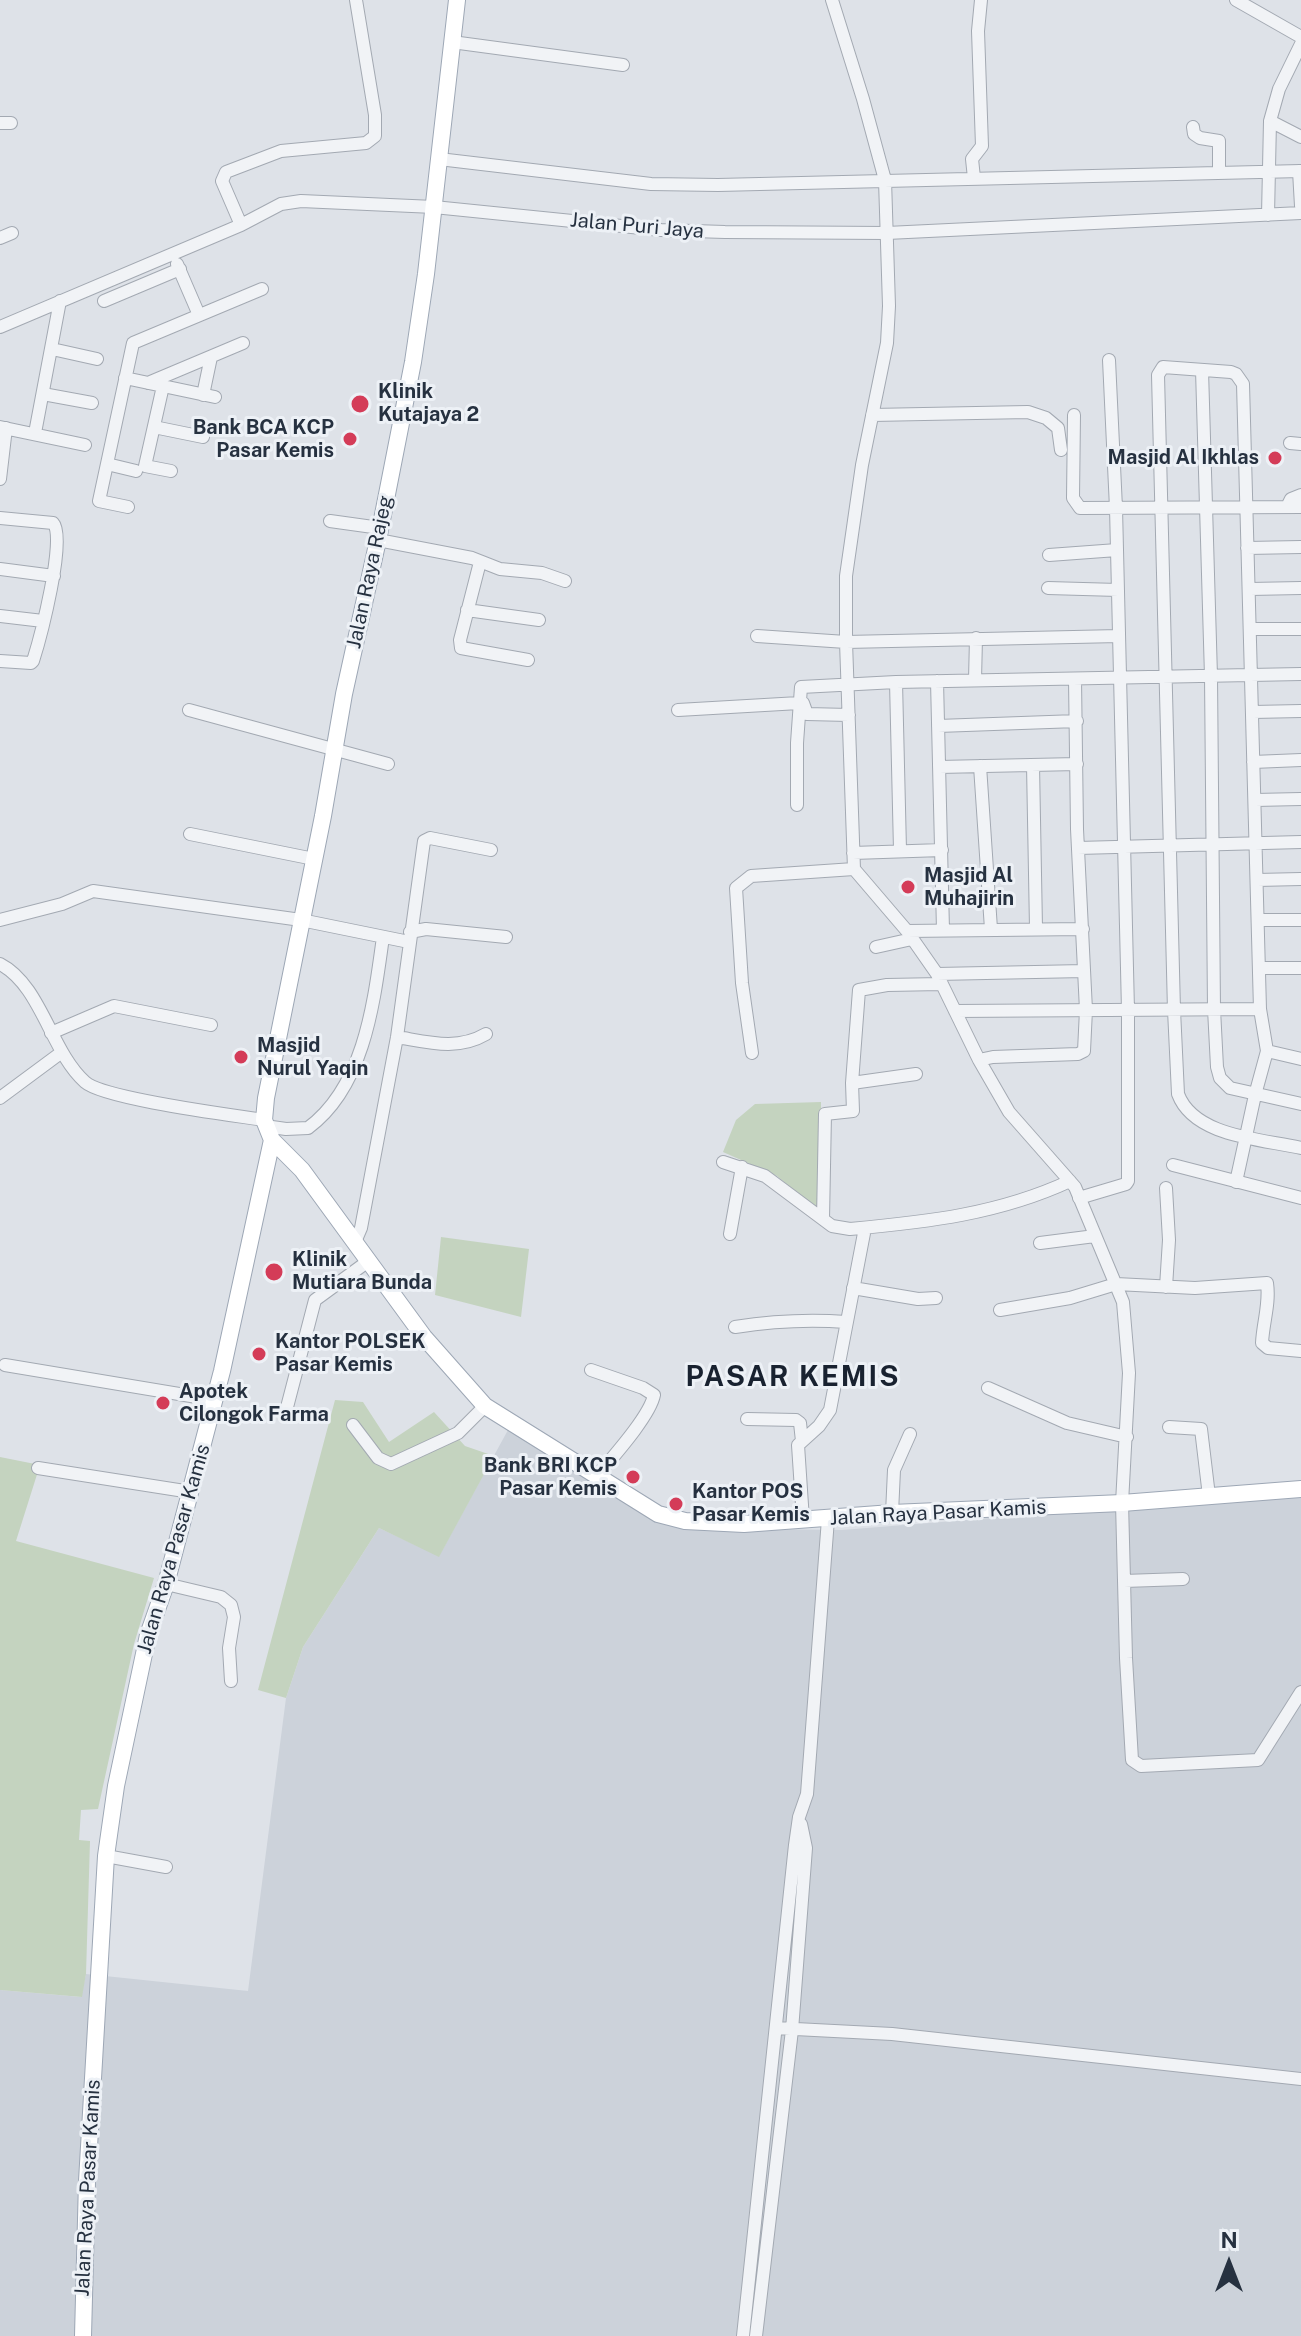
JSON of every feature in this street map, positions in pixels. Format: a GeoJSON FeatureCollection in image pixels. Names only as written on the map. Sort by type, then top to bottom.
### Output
{"type":"FeatureCollection","features":[{"type":"Feature","properties":{"kind":"main road","name":"Jalan Raya Rajeg"},"geometry":{"type":"LineString","coordinates":[[267,1128],[266,1098],[419,327],[457,0]]}},
{"type":"Feature","properties":{"kind":"main road","name":"Jalan Raya Pasar Kamis"},"geometry":{"type":"LineString","coordinates":[[267,1128],[302,1170],[424,1337],[485,1406],[658,1514],[670,1518],[744,1524],[892,1513],[1122,1503],[1301,1489]]}},
{"type":"Feature","properties":{"kind":"main road","name":"Jalan Raya Pasar Kamis"},"geometry":{"type":"LineString","coordinates":[[83,2336],[87,2181],[106,1856],[116,1786],[148,1635],[166,1584],[215,1400],[267,1128]]}},
{"type":"Feature","properties":{"kind":"street"},"geometry":{"type":"LineString","coordinates":[[241,225],[224,188],[222,177],[226,172],[272,153],[366,143],[375,136],[375,115],[356,0]]}},
{"type":"Feature","properties":{"kind":"street"},"geometry":{"type":"LineString","coordinates":[[832,0],[885,183],[888,330],[848,558],[846,642],[854,869],[909,935],[939,979],[1009,1112],[1070,1181],[1123,1302],[1128,1343],[1127,1437],[1122,1503],[1130,1755],[1134,1764],[1258,1760],[1301,1692]]}},
{"type":"Feature","properties":{"kind":"street"},"geometry":{"type":"LineString","coordinates":[[974,178],[972,159],[982,146],[978,31],[981,0]]}},
{"type":"Feature","properties":{"kind":"street"},"geometry":{"type":"LineString","coordinates":[[1236,0],[1301,37]]}},
{"type":"Feature","properties":{"kind":"street"},"geometry":{"type":"LineString","coordinates":[[452,42],[623,65]]}},
{"type":"Feature","properties":{"kind":"street"},"geometry":{"type":"LineString","coordinates":[[1268,215],[1270,121],[1279,89],[1301,44]]}},
{"type":"Feature","properties":{"kind":"street"},"geometry":{"type":"LineString","coordinates":[[1270,121],[1301,137]]}},
{"type":"Feature","properties":{"kind":"street"},"geometry":{"type":"LineString","coordinates":[[1193,127],[1194,134],[1200,138],[1219,141],[1219,173]]}},
{"type":"Feature","properties":{"kind":"street"},"geometry":{"type":"LineString","coordinates":[[439,163],[651,184],[885,183],[974,178],[1300,172],[1301,205]]}},
{"type":"Feature","properties":{"kind":"street","name":"Jalan Puri Jaya"},"geometry":{"type":"LineString","coordinates":[[0,327],[241,225],[281,204],[301,201],[434,207],[661,230],[886,227],[1301,213]]}},
{"type":"Feature","properties":{"kind":"street"},"geometry":{"type":"LineString","coordinates":[[173,253],[199,315]]}},
{"type":"Feature","properties":{"kind":"street"},"geometry":{"type":"LineString","coordinates":[[104,301],[180,269]]}},
{"type":"Feature","properties":{"kind":"street"},"geometry":{"type":"LineString","coordinates":[[128,507],[99,501],[133,343],[262,289]]}},
{"type":"Feature","properties":{"kind":"street"},"geometry":{"type":"LineString","coordinates":[[35,433],[60,301]]}},
{"type":"Feature","properties":{"kind":"street"},"geometry":{"type":"LineString","coordinates":[[148,383],[243,343]]}},
{"type":"Feature","properties":{"kind":"street"},"geometry":{"type":"LineString","coordinates":[[52,349],[97,359]]}},
{"type":"Feature","properties":{"kind":"street"},"geometry":{"type":"LineString","coordinates":[[125,378],[209,396],[211,357]]}},
{"type":"Feature","properties":{"kind":"street"},"geometry":{"type":"LineString","coordinates":[[1079,1198],[1128,1183],[1128,1010],[1116,508],[1109,360]]}},
{"type":"Feature","properties":{"kind":"street"},"geometry":{"type":"LineString","coordinates":[[1236,1182],[1245,1136],[1267,1051],[1260,1009],[1243,384],[1231,372],[1168,366],[1160,369],[1175,1071],[1182,1105],[1209,1127],[1245,1136],[1301,1148]]}},
{"type":"Feature","properties":{"kind":"street"},"geometry":{"type":"LineString","coordinates":[[1202,370],[1211,676],[1214,1009],[1220,1078],[1230,1088],[1301,1104]]}},
{"type":"Feature","properties":{"kind":"street"},"geometry":{"type":"LineString","coordinates":[[163,386],[145,466],[171,471]]}},
{"type":"Feature","properties":{"kind":"street"},"geometry":{"type":"LineString","coordinates":[[43,394],[92,403]]}},
{"type":"Feature","properties":{"kind":"street"},"geometry":{"type":"LineString","coordinates":[[872,415],[1028,412],[1046,418],[1058,428],[1061,450]]}},
{"type":"Feature","properties":{"kind":"street"},"geometry":{"type":"LineString","coordinates":[[1074,415],[1074,503],[1080,508],[1301,507]]}},
{"type":"Feature","properties":{"kind":"street"},"geometry":{"type":"LineString","coordinates":[[0,479],[3,427],[85,445]]}},
{"type":"Feature","properties":{"kind":"street"},"geometry":{"type":"LineString","coordinates":[[154,427],[203,437]]}},
{"type":"Feature","properties":{"kind":"street"},"geometry":{"type":"LineString","coordinates":[[107,464],[136,471]]}},
{"type":"Feature","properties":{"kind":"street"},"geometry":{"type":"LineString","coordinates":[[1287,507],[1291,499],[1301,495]]}},
{"type":"Feature","properties":{"kind":"street"},"geometry":{"type":"LineString","coordinates":[[0,518],[56,525],[58,533],[54,576],[32,662],[0,661]]}},
{"type":"Feature","properties":{"kind":"street"},"geometry":{"type":"LineString","coordinates":[[330,521],[373,527],[380,532],[500,569],[542,573],[565,581]]}},
{"type":"Feature","properties":{"kind":"street"},"geometry":{"type":"LineString","coordinates":[[1247,548],[1301,547]]}},
{"type":"Feature","properties":{"kind":"street"},"geometry":{"type":"LineString","coordinates":[[1049,555],[1117,550]]}},
{"type":"Feature","properties":{"kind":"street"},"geometry":{"type":"LineString","coordinates":[[480,562],[460,640],[461,648],[528,660]]}},
{"type":"Feature","properties":{"kind":"street"},"geometry":{"type":"LineString","coordinates":[[0,569],[54,576]]}},
{"type":"Feature","properties":{"kind":"street"},"geometry":{"type":"LineString","coordinates":[[1048,588],[1118,590]]}},
{"type":"Feature","properties":{"kind":"street"},"geometry":{"type":"LineString","coordinates":[[1250,589],[1301,588]]}},
{"type":"Feature","properties":{"kind":"street"},"geometry":{"type":"LineString","coordinates":[[467,610],[539,620]]}},
{"type":"Feature","properties":{"kind":"street"},"geometry":{"type":"LineString","coordinates":[[0,616],[43,621]]}},
{"type":"Feature","properties":{"kind":"street"},"geometry":{"type":"LineString","coordinates":[[1251,629],[1301,629]]}},
{"type":"Feature","properties":{"kind":"street"},"geometry":{"type":"LineString","coordinates":[[757,636],[846,642],[1119,636]]}},
{"type":"Feature","properties":{"kind":"street"},"geometry":{"type":"LineString","coordinates":[[975,680],[976,638]]}},
{"type":"Feature","properties":{"kind":"street"},"geometry":{"type":"LineString","coordinates":[[797,805],[801,687],[848,683],[1301,674]]}},
{"type":"Feature","properties":{"kind":"street"},"geometry":{"type":"LineString","coordinates":[[979,1060],[1078,1054],[1084,1051],[1086,1010],[1078,848],[1075,679]]}},
{"type":"Feature","properties":{"kind":"street"},"geometry":{"type":"LineString","coordinates":[[937,681],[943,930]]}},
{"type":"Feature","properties":{"kind":"street"},"geometry":{"type":"LineString","coordinates":[[896,682],[900,850]]}},
{"type":"Feature","properties":{"kind":"street"},"geometry":{"type":"LineString","coordinates":[[678,710],[799,703],[805,705],[807,714],[849,715]]}},
{"type":"Feature","properties":{"kind":"street"},"geometry":{"type":"LineString","coordinates":[[189,710],[388,764]]}},
{"type":"Feature","properties":{"kind":"street"},"geometry":{"type":"LineString","coordinates":[[1253,712],[1301,711]]}},
{"type":"Feature","properties":{"kind":"street"},"geometry":{"type":"LineString","coordinates":[[938,726],[1077,721]]}},
{"type":"Feature","properties":{"kind":"street"},"geometry":{"type":"LineString","coordinates":[[1253,762],[1301,760]]}},
{"type":"Feature","properties":{"kind":"street"},"geometry":{"type":"LineString","coordinates":[[939,767],[1077,764]]}},
{"type":"Feature","properties":{"kind":"street"},"geometry":{"type":"LineString","coordinates":[[1033,765],[1036,928]]}},
{"type":"Feature","properties":{"kind":"street"},"geometry":{"type":"LineString","coordinates":[[980,766],[991,929]]}},
{"type":"Feature","properties":{"kind":"street"},"geometry":{"type":"LineString","coordinates":[[1255,800],[1301,799]]}},
{"type":"Feature","properties":{"kind":"street"},"geometry":{"type":"LineString","coordinates":[[190,834],[314,859]]}},
{"type":"Feature","properties":{"kind":"street"},"geometry":{"type":"LineString","coordinates":[[355,1242],[361,1228],[397,1037],[425,840],[430,838],[491,850]]}},
{"type":"Feature","properties":{"kind":"street"},"geometry":{"type":"LineString","coordinates":[[1078,848],[1301,842]]}},
{"type":"Feature","properties":{"kind":"street"},"geometry":{"type":"LineString","coordinates":[[853,853],[942,850]]}},
{"type":"Feature","properties":{"kind":"street"},"geometry":{"type":"LineString","coordinates":[[752,1053],[742,983],[736,888],[751,876],[854,869]]}},
{"type":"Feature","properties":{"kind":"street"},"geometry":{"type":"LineString","coordinates":[[1257,880],[1301,879]]}},
{"type":"Feature","properties":{"kind":"street"},"geometry":{"type":"LineString","coordinates":[[0,920],[62,904],[93,891],[301,920],[383,937],[410,937],[426,929],[506,937]]}},
{"type":"Feature","properties":{"kind":"street"},"geometry":{"type":"LineString","coordinates":[[1258,920],[1301,920]]}},
{"type":"Feature","properties":{"kind":"street"},"geometry":{"type":"LineString","coordinates":[[876,947],[909,935],[943,930],[1083,929]]}},
{"type":"Feature","properties":{"kind":"street"},"geometry":{"type":"LineString","coordinates":[[0,964],[22,984],[83,1081],[101,1090],[267,1128],[308,1128],[336,1097],[349,1075],[369,1025],[383,937]]}},
{"type":"Feature","properties":{"kind":"street"},"geometry":{"type":"LineString","coordinates":[[1259,968],[1301,968]]}},
{"type":"Feature","properties":{"kind":"street"},"geometry":{"type":"LineString","coordinates":[[823,1219],[825,1114],[853,1111],[859,990],[939,979],[1084,971]]}},
{"type":"Feature","properties":{"kind":"street"},"geometry":{"type":"LineString","coordinates":[[51,1033],[114,1006],[211,1025]]}},
{"type":"Feature","properties":{"kind":"street"},"geometry":{"type":"LineString","coordinates":[[955,1011],[1260,1009]]}},
{"type":"Feature","properties":{"kind":"street"},"geometry":{"type":"LineString","coordinates":[[397,1037],[450,1046],[486,1034]]}},
{"type":"Feature","properties":{"kind":"street"},"geometry":{"type":"LineString","coordinates":[[1267,1051],[1301,1059]]}},
{"type":"Feature","properties":{"kind":"street"},"geometry":{"type":"LineString","coordinates":[[0,1098],[62,1052]]}},
{"type":"Feature","properties":{"kind":"street"},"geometry":{"type":"LineString","coordinates":[[852,1083],[916,1074]]}},
{"type":"Feature","properties":{"kind":"street"},"geometry":{"type":"LineString","coordinates":[[723,1162],[765,1176],[839,1228],[865,1228],[973,1214],[1033,1199],[1070,1181]]}},
{"type":"Feature","properties":{"kind":"street"},"geometry":{"type":"LineString","coordinates":[[1173,1165],[1301,1198]]}},
{"type":"Feature","properties":{"kind":"street"},"geometry":{"type":"LineString","coordinates":[[730,1234],[742,1167]]}},
{"type":"Feature","properties":{"kind":"street"},"geometry":{"type":"LineString","coordinates":[[1166,1188],[1169,1240],[1166,1287]]}},
{"type":"Feature","properties":{"kind":"street"},"geometry":{"type":"LineString","coordinates":[[803,1520],[797,1452],[802,1441],[819,1426],[830,1410],[865,1228]]}},
{"type":"Feature","properties":{"kind":"street"},"geometry":{"type":"LineString","coordinates":[[1040,1243],[1095,1236]]}},
{"type":"Feature","properties":{"kind":"street"},"geometry":{"type":"LineString","coordinates":[[286,1411],[315,1300],[367,1262]]}},
{"type":"Feature","properties":{"kind":"street"},"geometry":{"type":"LineString","coordinates":[[1000,1310],[1070,1298],[1116,1284],[1195,1288],[1267,1283],[1269,1297],[1262,1343],[1268,1348],[1301,1351]]}},
{"type":"Feature","properties":{"kind":"street"},"geometry":{"type":"LineString","coordinates":[[853,1288],[918,1299],[936,1298]]}},
{"type":"Feature","properties":{"kind":"street"},"geometry":{"type":"LineString","coordinates":[[735,1327],[776,1320],[846,1322]]}},
{"type":"Feature","properties":{"kind":"street"},"geometry":{"type":"LineString","coordinates":[[5,1365],[215,1400]]}},
{"type":"Feature","properties":{"kind":"street"},"geometry":{"type":"LineString","coordinates":[[591,1370],[643,1388],[654,1395],[639,1421],[597,1476]]}},
{"type":"Feature","properties":{"kind":"street"},"geometry":{"type":"LineString","coordinates":[[988,1388],[1067,1423],[1127,1437]]}},
{"type":"Feature","properties":{"kind":"street"},"geometry":{"type":"LineString","coordinates":[[353,1425],[378,1458],[391,1464],[458,1433],[485,1406]]}},
{"type":"Feature","properties":{"kind":"street"},"geometry":{"type":"LineString","coordinates":[[747,1419],[796,1420],[800,1423],[802,1441]]}},
{"type":"Feature","properties":{"kind":"street"},"geometry":{"type":"LineString","coordinates":[[1169,1427],[1201,1429],[1209,1496]]}},
{"type":"Feature","properties":{"kind":"street"},"geometry":{"type":"LineString","coordinates":[[892,1513],[894,1470],[910,1434]]}},
{"type":"Feature","properties":{"kind":"street"},"geometry":{"type":"LineString","coordinates":[[38,1468],[191,1492]]}},
{"type":"Feature","properties":{"kind":"street"},"geometry":{"type":"LineString","coordinates":[[743,2336],[799,1817],[807,1794],[828,1519]]}},
{"type":"Feature","properties":{"kind":"street"},"geometry":{"type":"LineString","coordinates":[[1124,1581],[1183,1579]]}},
{"type":"Feature","properties":{"kind":"street"},"geometry":{"type":"LineString","coordinates":[[166,1584],[221,1597],[231,1605],[234,1617],[229,1648],[231,1681]]}},
{"type":"Feature","properties":{"kind":"street"},"geometry":{"type":"LineString","coordinates":[[756,2336],[792,2030],[806,1848],[799,1817]]}},
{"type":"Feature","properties":{"kind":"street"},"geometry":{"type":"LineString","coordinates":[[106,1856],[166,1867]]}},
{"type":"Feature","properties":{"kind":"street"},"geometry":{"type":"LineString","coordinates":[[776,2028],[892,2034],[1301,2079]]}},
{"type":"Feature","properties":{"kind":"street"},"geometry":{"type":"LineString","coordinates":[[755,2223],[769,2225]]}},
{"type":"Feature","properties":{"kind":"shaded area"},"geometry":{"type":"Polygon","coordinates":[[[508,1430],[677,1528],[842,1530],[1301,1493],[1301,2336],[0,2336],[0,1990],[81,1997],[86,1974],[248,1991],[286,1698],[303,1647],[379,1528],[439,1556],[508,1430]]]}},
{"type":"Feature","properties":{"kind":"green space"},"geometry":{"type":"Polygon","coordinates":[[[821,1102],[821,1214],[777,1176],[723,1152],[736,1120],[755,1104],[821,1102]]]}},
{"type":"Feature","properties":{"kind":"green space"},"geometry":{"type":"Polygon","coordinates":[[[441,1237],[529,1249],[521,1317],[435,1295],[441,1237]]]}},
{"type":"Feature","properties":{"kind":"green space"},"geometry":{"type":"Polygon","coordinates":[[[335,1400],[363,1402],[389,1442],[434,1412],[465,1446],[494,1456],[439,1557],[379,1528],[303,1647],[286,1698],[258,1690],[335,1400]]]}},
{"type":"Feature","properties":{"kind":"green space"},"geometry":{"type":"Polygon","coordinates":[[[0,1457],[40,1465],[16,1541],[154,1578],[134,1644],[98,1809],[81,1810],[79,1840],[90,1841],[86,1974],[82,1997],[0,1990],[0,1457]]]}},
{"type":"Feature","properties":{"kind":"place","name":"Klinik Kutajaya 2"},"geometry":{"type":"Point","coordinates":[360,404]}},
{"type":"Feature","properties":{"kind":"place","name":"Bank BCA KCP Pasar Kemis"},"geometry":{"type":"Point","coordinates":[350,439]}},
{"type":"Feature","properties":{"kind":"place","name":"Masjid Al Ikhlas"},"geometry":{"type":"Point","coordinates":[1275,458]}},
{"type":"Feature","properties":{"kind":"place","name":"Masjid Al Muhajirin"},"geometry":{"type":"Point","coordinates":[908,887]}},
{"type":"Feature","properties":{"kind":"place","name":"Masjid Nurul Yaqin"},"geometry":{"type":"Point","coordinates":[241,1057]}},
{"type":"Feature","properties":{"kind":"place","name":"Klinik Mutiara Bunda"},"geometry":{"type":"Point","coordinates":[274,1272]}},
{"type":"Feature","properties":{"kind":"place","name":"Kantor POLSEK Pasar Kemis"},"geometry":{"type":"Point","coordinates":[259,1354]}},
{"type":"Feature","properties":{"kind":"place","name":"Apotek Cilongok Farma"},"geometry":{"type":"Point","coordinates":[163,1403]}},
{"type":"Feature","properties":{"kind":"place","name":"Bank BRI KCP Pasar Kemis"},"geometry":{"type":"Point","coordinates":[633,1477]}},
{"type":"Feature","properties":{"kind":"place","name":"Kantor POS Pasar Kemis"},"geometry":{"type":"Point","coordinates":[676,1504]}},
{"type":"Feature","properties":{"kind":"district","name":"PASAR KEMIS"},"geometry":{"type":"Point","coordinates":[793,1377]}}]}
